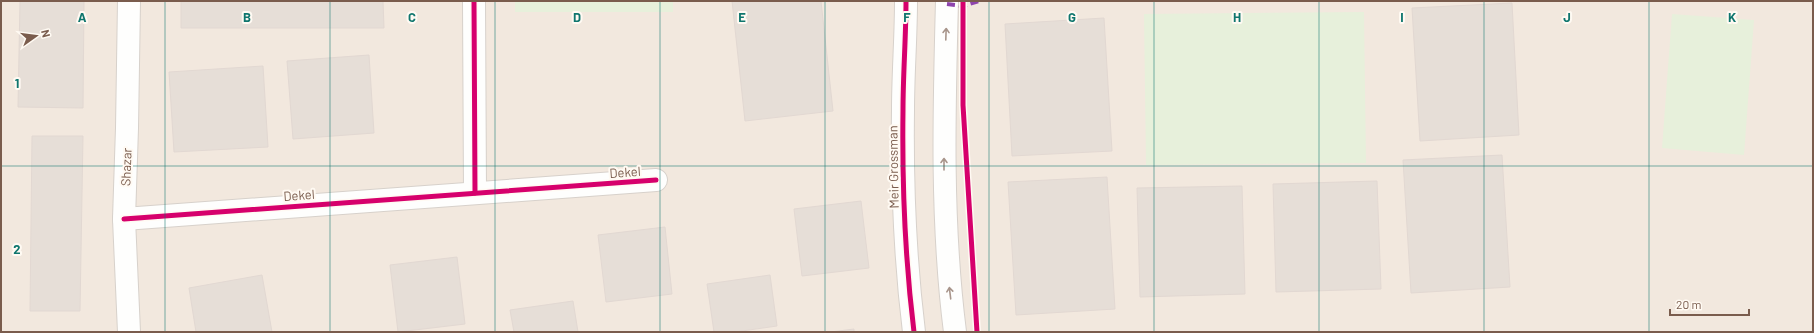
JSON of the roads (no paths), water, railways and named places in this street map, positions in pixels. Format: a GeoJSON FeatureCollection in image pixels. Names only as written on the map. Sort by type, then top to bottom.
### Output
{"type":"FeatureCollection","features":[{"type":"Feature","properties":{"kind":"street","name":"Shazar"},"geometry":{"type":"LineString","coordinates":[[128,1],[127,128],[124,219],[129,332]]}},
{"type":"Feature","properties":{"kind":"street"},"geometry":{"type":"LineString","coordinates":[[474,1],[475,193]]}},
{"type":"Feature","properties":{"kind":"street","name":"Meir Grossman"},"geometry":{"type":"LineString","coordinates":[[906,1],[903,110],[904,194],[908,281],[914,332]]}},
{"type":"Feature","properties":{"kind":"street"},"geometry":{"type":"LineString","coordinates":[[947,1],[944,111],[944,193],[949,278],[955,332]]}},
{"type":"Feature","properties":{"kind":"street","name":"Dekel"},"geometry":{"type":"LineString","coordinates":[[124,219],[656,180]]}}]}
